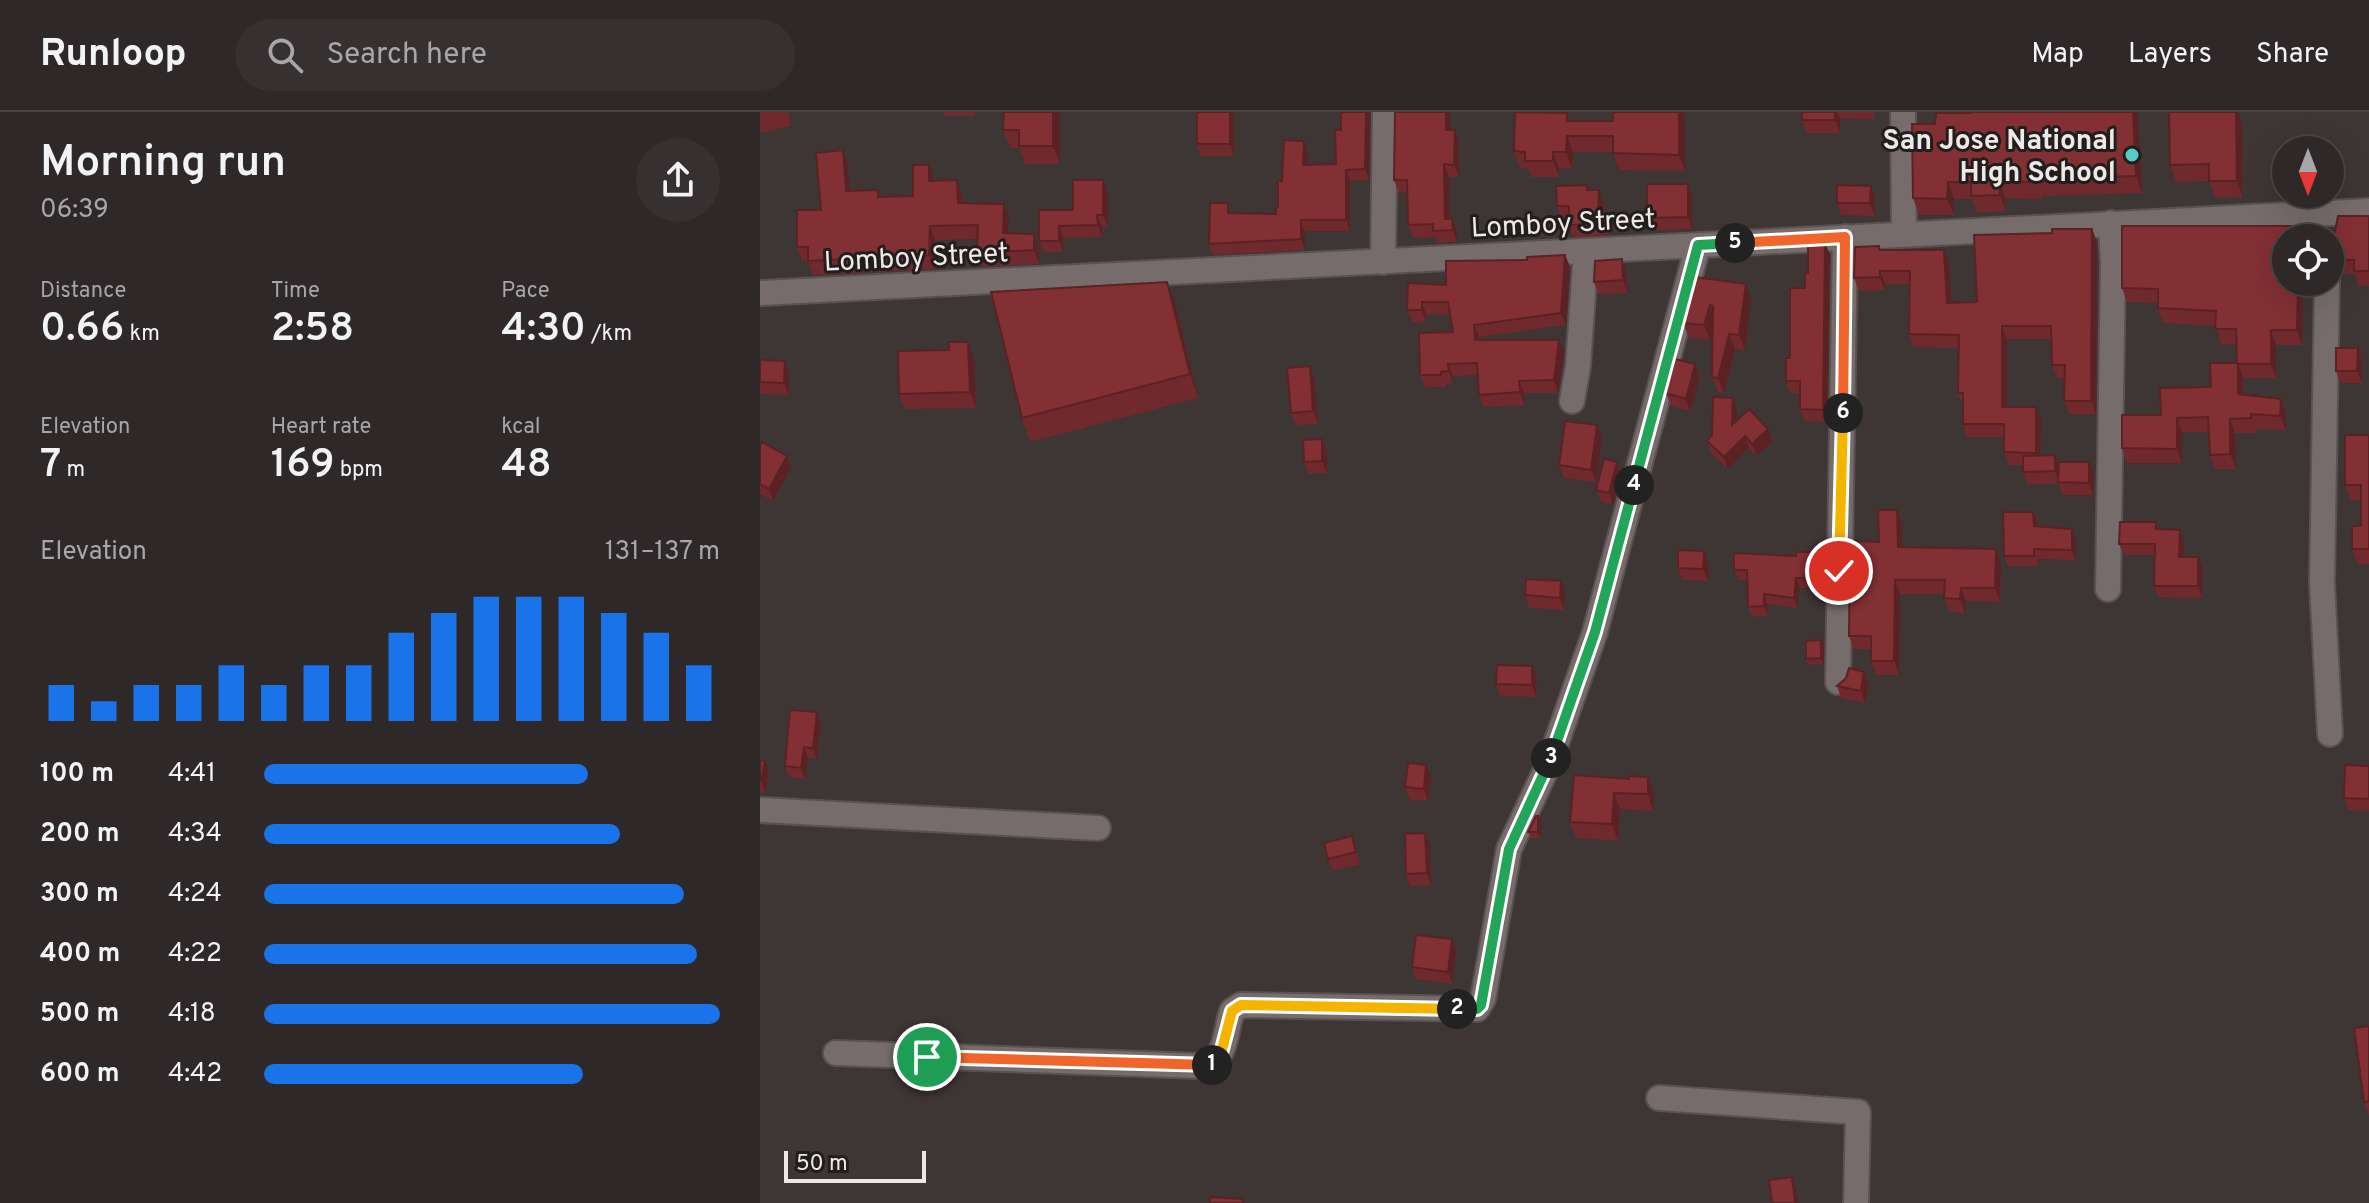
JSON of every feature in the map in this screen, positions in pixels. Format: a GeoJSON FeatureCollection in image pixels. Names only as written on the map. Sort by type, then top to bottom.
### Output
{"type":"FeatureCollection","features":[{"type":"Feature","properties":{"kind":"street"},"geometry":{"type":"LineString","coordinates":[[1383,262],[1385,112]]}},
{"type":"Feature","properties":{"kind":"street"},"geometry":{"type":"LineString","coordinates":[[1903,112],[1904,234]]}},
{"type":"Feature","properties":{"kind":"street","name":"Lomboy Street"},"geometry":{"type":"LineString","coordinates":[[760,293],[2369,211]]}},
{"type":"Feature","properties":{"kind":"street"},"geometry":{"type":"LineString","coordinates":[[2329,212],[2329,224]]}},
{"type":"Feature","properties":{"kind":"street"},"geometry":{"type":"LineString","coordinates":[[2108,589],[2111,223]]}},
{"type":"Feature","properties":{"kind":"street"},"geometry":{"type":"LineString","coordinates":[[1838,682],[1845,237]]}},
{"type":"Feature","properties":{"kind":"street"},"geometry":{"type":"LineString","coordinates":[[836,1053],[1200,1066],[1212,1065],[1220,1057],[1232,1011],[1241,1005],[1477,1009],[1483,999],[1509,849],[1550,761],[1595,632],[1698,245]]}},
{"type":"Feature","properties":{"kind":"street"},"geometry":{"type":"LineString","coordinates":[[1572,401],[1578,366],[1586,251]]}},
{"type":"Feature","properties":{"kind":"street"},"geometry":{"type":"LineString","coordinates":[[2327,296],[2322,583],[2330,734]]}},
{"type":"Feature","properties":{"kind":"street"},"geometry":{"type":"LineString","coordinates":[[760,810],[1098,828]]}},
{"type":"Feature","properties":{"kind":"street"},"geometry":{"type":"LineString","coordinates":[[1659,1098],[1858,1112],[1856,1203]]}},
{"type":"Feature","properties":{"kind":"building"},"geometry":{"type":"Polygon","coordinates":[[[1004,112],[1053,112],[1053,146],[1019,146],[1019,130],[1003,130],[1004,112]]]}},
{"type":"Feature","properties":{"kind":"building"},"geometry":{"type":"Polygon","coordinates":[[[1197,112],[1230,112],[1230,144],[1197,144],[1197,112]]]}},
{"type":"Feature","properties":{"kind":"building"},"geometry":{"type":"Polygon","coordinates":[[[1341,112],[1366,112],[1365,169],[1346,170],[1346,220],[1301,220],[1301,239],[1209,244],[1210,203],[1228,203],[1228,213],[1276,214],[1278,181],[1282,181],[1284,140],[1304,141],[1303,165],[1336,164],[1335,130],[1341,130],[1341,112]]]}},
{"type":"Feature","properties":{"kind":"building"},"geometry":{"type":"Polygon","coordinates":[[[1395,112],[1446,112],[1446,130],[1455,130],[1454,165],[1444,164],[1445,219],[1452,219],[1453,230],[1433,231],[1433,224],[1408,225],[1407,180],[1394,180],[1395,112]]]}},
{"type":"Feature","properties":{"kind":"building"},"geometry":{"type":"Polygon","coordinates":[[[1515,112],[1567,113],[1567,121],[1613,121],[1613,112],[1679,112],[1679,155],[1613,153],[1613,136],[1567,136],[1566,152],[1553,152],[1553,161],[1525,161],[1525,152],[1514,151],[1515,112]]]}},
{"type":"Feature","properties":{"kind":"building"},"geometry":{"type":"Polygon","coordinates":[[[1802,112],[1835,112],[1835,120],[1802,120],[1802,112]]]}},
{"type":"Feature","properties":{"kind":"building"},"geometry":{"type":"Polygon","coordinates":[[[2133,112],[2136,176],[1999,181],[2000,195],[1971,196],[1971,182],[1948,182],[1947,199],[1913,198],[1912,124],[1935,124],[1936,113],[2133,112]]]}},
{"type":"Feature","properties":{"kind":"building"},"geometry":{"type":"Polygon","coordinates":[[[2169,112],[2236,112],[2237,181],[2209,181],[2209,164],[2170,165],[2169,112]]]}},
{"type":"Feature","properties":{"kind":"building"},"geometry":{"type":"Polygon","coordinates":[[[843,150],[846,191],[878,190],[878,197],[913,196],[913,165],[929,165],[929,181],[957,180],[958,203],[1004,204],[1003,233],[1034,234],[1034,250],[977,253],[978,225],[930,226],[929,255],[808,261],[808,247],[797,247],[797,210],[821,210],[816,153],[843,150]]]}},
{"type":"Feature","properties":{"kind":"building"},"geometry":{"type":"Polygon","coordinates":[[[1073,180],[1103,180],[1103,215],[1097,215],[1098,225],[1059,226],[1059,241],[1039,241],[1039,210],[1073,210],[1073,180]]]}},
{"type":"Feature","properties":{"kind":"building"},"geometry":{"type":"Polygon","coordinates":[[[1647,184],[1688,184],[1688,217],[1647,218],[1647,184]]]}},
{"type":"Feature","properties":{"kind":"building"},"geometry":{"type":"Polygon","coordinates":[[[1587,185],[1587,190],[1599,190],[1598,210],[1606,210],[1606,223],[1569,225],[1569,206],[1557,206],[1556,186],[1587,185]]]}},
{"type":"Feature","properties":{"kind":"building"},"geometry":{"type":"Polygon","coordinates":[[[1837,185],[1871,186],[1870,203],[1837,203],[1837,185]]]}},
{"type":"Feature","properties":{"kind":"building"},"geometry":{"type":"Polygon","coordinates":[[[2338,216],[2369,216],[2369,271],[2354,271],[2354,260],[2344,260],[2344,224],[2336,224],[2338,216]]]}},
{"type":"Feature","properties":{"kind":"building"},"geometry":{"type":"Polygon","coordinates":[[[2122,226],[2272,226],[2272,296],[2298,296],[2297,330],[2271,330],[2271,364],[2238,364],[2238,394],[2281,399],[2280,416],[2251,414],[2251,418],[2230,419],[2230,454],[2210,455],[2208,417],[2177,418],[2177,449],[2122,448],[2122,415],[2161,415],[2160,388],[2211,387],[2210,363],[2237,363],[2236,329],[2215,329],[2216,311],[2158,308],[2158,289],[2122,288],[2122,226]]]}},
{"type":"Feature","properties":{"kind":"building"},"geometry":{"type":"Polygon","coordinates":[[[2052,229],[2092,229],[2091,401],[2064,401],[2065,365],[2052,365],[2051,326],[2002,326],[2002,407],[2036,407],[2036,453],[2004,452],[2004,424],[1963,424],[1963,393],[1958,393],[1959,335],[1909,334],[1910,271],[1880,271],[1880,277],[1854,278],[1855,247],[1944,250],[1947,303],[1977,302],[1974,235],[2052,233],[2052,229]]]}},
{"type":"Feature","properties":{"kind":"building"},"geometry":{"type":"Polygon","coordinates":[[[1808,243],[1825,243],[1823,410],[1800,409],[1800,381],[1786,381],[1786,358],[1790,358],[1790,288],[1805,288],[1808,243]]]}},
{"type":"Feature","properties":{"kind":"building"},"geometry":{"type":"Polygon","coordinates":[[[1565,255],[1561,313],[1474,325],[1475,340],[1559,340],[1554,380],[1519,381],[1520,392],[1479,395],[1477,363],[1448,364],[1449,371],[1441,372],[1441,375],[1420,375],[1419,333],[1453,332],[1448,302],[1422,302],[1422,310],[1407,310],[1408,283],[1446,285],[1446,261],[1527,260],[1527,257],[1565,255]]]}},
{"type":"Feature","properties":{"kind":"building"},"geometry":{"type":"Polygon","coordinates":[[[1622,259],[1623,280],[1594,282],[1595,261],[1622,259]]]}},
{"type":"Feature","properties":{"kind":"building"},"geometry":{"type":"Polygon","coordinates":[[[1695,277],[1746,284],[1739,335],[1729,334],[1718,378],[1712,377],[1713,306],[1710,305],[1704,325],[1683,323],[1695,277]]]}},
{"type":"Feature","properties":{"kind":"building"},"geometry":{"type":"Polygon","coordinates":[[[1167,282],[1190,374],[1022,418],[991,292],[1167,282]]]}},
{"type":"Feature","properties":{"kind":"building"},"geometry":{"type":"Polygon","coordinates":[[[949,342],[968,342],[970,392],[899,394],[898,351],[949,350],[949,342]]]}},
{"type":"Feature","properties":{"kind":"building"},"geometry":{"type":"Polygon","coordinates":[[[2336,348],[2358,348],[2357,371],[2336,371],[2336,348]]]}},
{"type":"Feature","properties":{"kind":"building"},"geometry":{"type":"Polygon","coordinates":[[[1675,359],[1695,364],[1686,399],[1666,393],[1675,359]]]}},
{"type":"Feature","properties":{"kind":"building"},"geometry":{"type":"Polygon","coordinates":[[[760,360],[785,361],[784,383],[760,382],[760,360]]]}},
{"type":"Feature","properties":{"kind":"building"},"geometry":{"type":"Polygon","coordinates":[[[1310,366],[1313,411],[1291,413],[1287,368],[1310,366]]]}},
{"type":"Feature","properties":{"kind":"building"},"geometry":{"type":"Polygon","coordinates":[[[1713,397],[1733,398],[1732,425],[1749,409],[1768,429],[1752,444],[1745,436],[1724,457],[1707,441],[1712,435],[1713,397]]]}},
{"type":"Feature","properties":{"kind":"building"},"geometry":{"type":"Polygon","coordinates":[[[1565,421],[1597,425],[1591,470],[1559,465],[1565,421]]]}},
{"type":"Feature","properties":{"kind":"building"},"geometry":{"type":"Polygon","coordinates":[[[2345,435],[2369,435],[2369,549],[2352,549],[2352,526],[2361,526],[2361,485],[2345,485],[2345,435]]]}},
{"type":"Feature","properties":{"kind":"building"},"geometry":{"type":"Polygon","coordinates":[[[1322,439],[1322,461],[1304,462],[1303,440],[1322,439]]]}},
{"type":"Feature","properties":{"kind":"building"},"geometry":{"type":"Polygon","coordinates":[[[762,442],[787,456],[769,489],[760,484],[762,442]]]}},
{"type":"Feature","properties":{"kind":"building"},"geometry":{"type":"Polygon","coordinates":[[[2055,455],[2055,471],[2023,472],[2023,456],[2055,455]]]}},
{"type":"Feature","properties":{"kind":"building"},"geometry":{"type":"Polygon","coordinates":[[[1604,459],[1617,462],[1609,493],[1596,490],[1604,459]]]}},
{"type":"Feature","properties":{"kind":"building"},"geometry":{"type":"Polygon","coordinates":[[[2059,462],[2089,462],[2089,483],[2058,482],[2059,462]]]}},
{"type":"Feature","properties":{"kind":"building"},"geometry":{"type":"Polygon","coordinates":[[[1878,510],[1897,510],[1898,547],[1996,549],[1995,588],[1961,588],[1960,599],[1944,598],[1945,580],[1895,580],[1894,661],[1871,661],[1871,636],[1849,636],[1850,541],[1879,542],[1878,510]]]}},
{"type":"Feature","properties":{"kind":"building"},"geometry":{"type":"Polygon","coordinates":[[[2003,512],[2033,512],[2034,526],[2072,529],[2072,550],[2034,549],[2034,556],[2004,556],[2003,512]]]}},
{"type":"Feature","properties":{"kind":"building"},"geometry":{"type":"Polygon","coordinates":[[[2120,522],[2156,522],[2156,529],[2180,530],[2179,557],[2198,557],[2198,586],[2154,586],[2155,544],[2119,544],[2120,522]]]}},
{"type":"Feature","properties":{"kind":"building"},"geometry":{"type":"Polygon","coordinates":[[[1678,550],[1704,551],[1703,569],[1678,568],[1678,550]]]}},
{"type":"Feature","properties":{"kind":"building"},"geometry":{"type":"Polygon","coordinates":[[[1796,552],[1817,552],[1818,578],[1796,578],[1794,598],[1764,594],[1764,606],[1748,607],[1747,570],[1734,570],[1734,553],[1796,556],[1796,552]]]}},
{"type":"Feature","properties":{"kind":"building"},"geometry":{"type":"Polygon","coordinates":[[[1526,579],[1561,581],[1560,598],[1525,595],[1526,579]]]}},
{"type":"Feature","properties":{"kind":"building"},"geometry":{"type":"Polygon","coordinates":[[[1821,640],[1821,658],[1806,659],[1806,641],[1821,640]]]}},
{"type":"Feature","properties":{"kind":"building"},"geometry":{"type":"Polygon","coordinates":[[[1497,665],[1532,666],[1532,685],[1496,684],[1497,665]]]}},
{"type":"Feature","properties":{"kind":"building"},"geometry":{"type":"Polygon","coordinates":[[[1849,668],[1864,672],[1861,691],[1837,686],[1846,678],[1849,668]]]}},
{"type":"Feature","properties":{"kind":"building"},"geometry":{"type":"Polygon","coordinates":[[[790,710],[817,712],[813,748],[804,747],[801,768],[785,766],[790,710]]]}},
{"type":"Feature","properties":{"kind":"building"},"geometry":{"type":"Polygon","coordinates":[[[760,760],[765,761],[761,781],[760,781],[760,760]]]}},
{"type":"Feature","properties":{"kind":"building"},"geometry":{"type":"Polygon","coordinates":[[[1408,763],[1426,765],[1424,789],[1405,787],[1408,763]]]}},
{"type":"Feature","properties":{"kind":"building"},"geometry":{"type":"Polygon","coordinates":[[[2345,765],[2369,766],[2369,799],[2344,798],[2345,765]]]}},
{"type":"Feature","properties":{"kind":"building"},"geometry":{"type":"Polygon","coordinates":[[[1574,775],[1629,779],[1629,776],[1648,777],[1648,794],[1614,793],[1612,824],[1570,822],[1574,775]]]}},
{"type":"Feature","properties":{"kind":"building"},"geometry":{"type":"Polygon","coordinates":[[[1536,816],[1538,832],[1528,832],[1536,816]]]}},
{"type":"Feature","properties":{"kind":"building"},"geometry":{"type":"Polygon","coordinates":[[[1425,833],[1427,873],[1406,874],[1405,834],[1425,833]]]}},
{"type":"Feature","properties":{"kind":"building"},"geometry":{"type":"Polygon","coordinates":[[[1352,836],[1356,852],[1328,859],[1324,843],[1352,836]]]}},
{"type":"Feature","properties":{"kind":"building"},"geometry":{"type":"Polygon","coordinates":[[[1416,935],[1452,939],[1448,972],[1412,967],[1416,935]]]}},
{"type":"Feature","properties":{"kind":"building"},"geometry":{"type":"Polygon","coordinates":[[[2369,1026],[2369,1101],[2364,1102],[2354,1028],[2369,1026]]]}},
{"type":"Feature","properties":{"kind":"building"},"geometry":{"type":"Polygon","coordinates":[[[1792,1177],[1795,1203],[1772,1203],[1769,1180],[1792,1177]]]}},
{"type":"Feature","properties":{"kind":"building"},"geometry":{"type":"Polygon","coordinates":[[[1210,1197],[1243,1199],[1242,1203],[1210,1203],[1210,1197]]]}},
{"type":"Feature","properties":{"kind":"place","name":"San Jose National High School"},"geometry":{"type":"Point","coordinates":[2132,155]}},
{"type":"Feature","properties":{"kind":"route"},"geometry":{"type":"LineString","coordinates":[[927,1057],[1212,1065],[1220,1057],[1232,1011],[1241,1005],[1477,1009],[1481,1005],[1509,849],[1550,761],[1595,632],[1698,245],[1845,237],[1839,571]]}}]}
